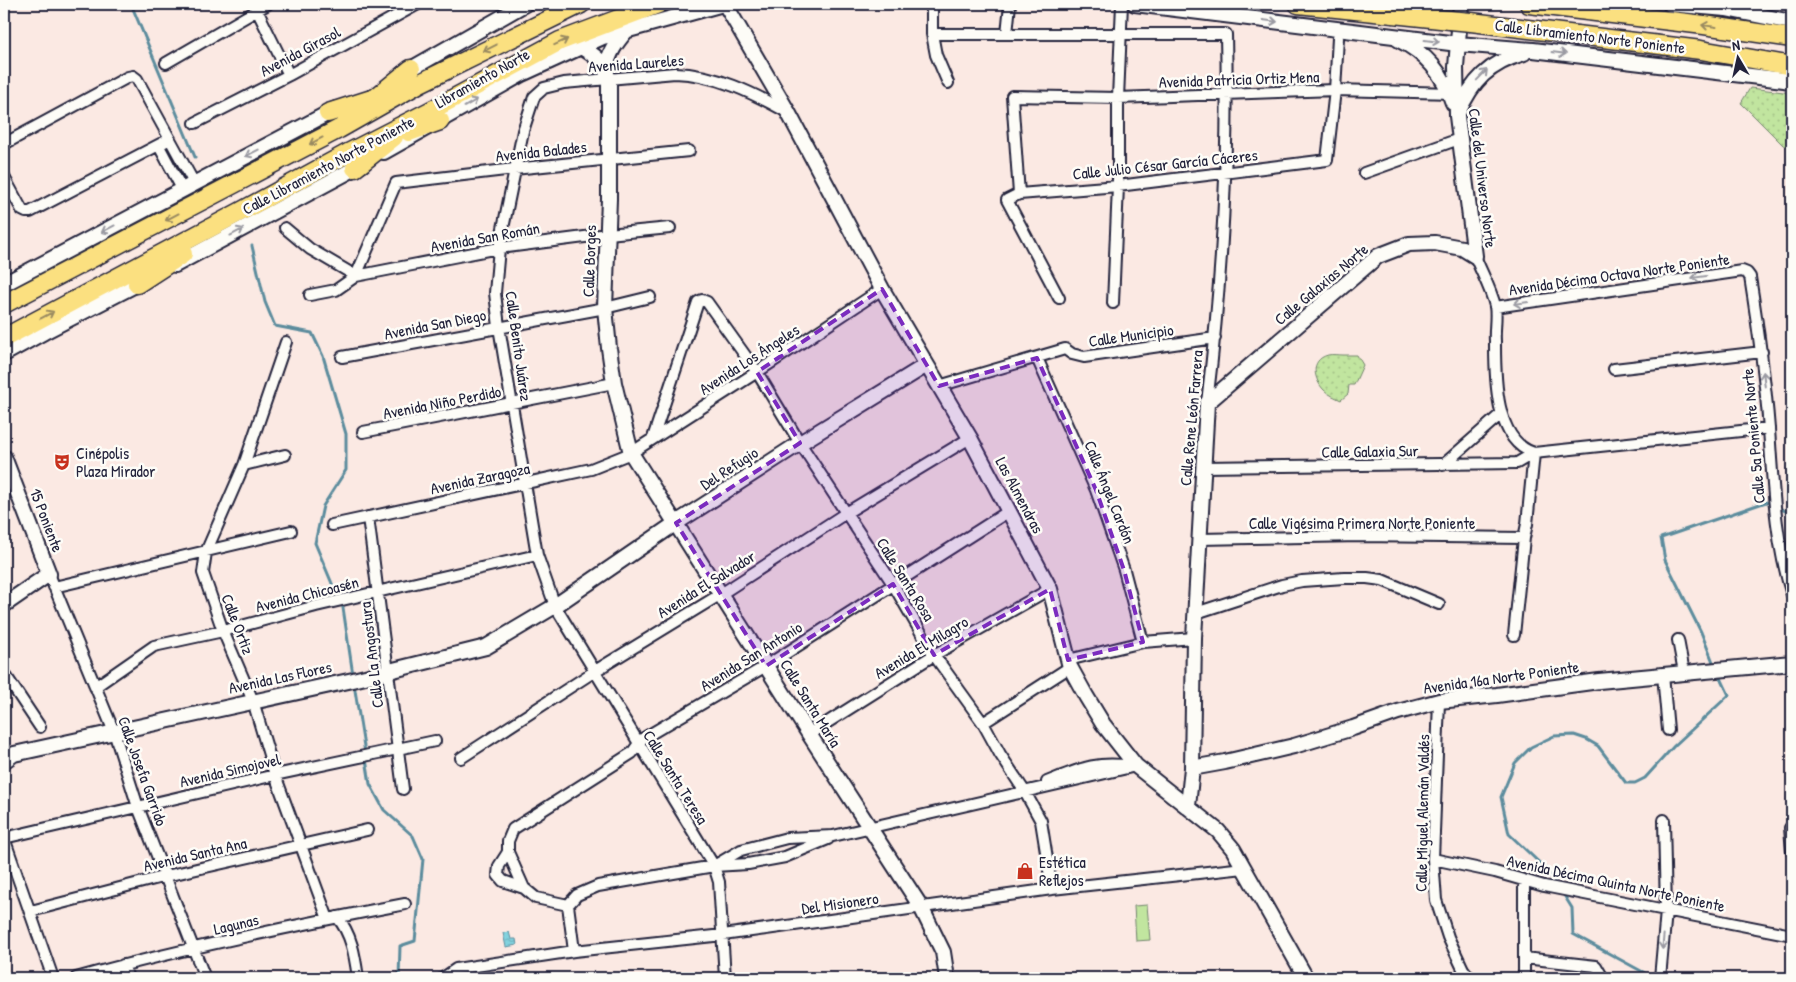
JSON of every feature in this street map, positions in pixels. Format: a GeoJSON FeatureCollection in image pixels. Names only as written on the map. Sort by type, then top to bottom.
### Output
{"type":"FeatureCollection","features":[{"type":"Feature","properties":{"kind":"highway","name":"Calle Libramiento Norte Poniente"},"geometry":{"type":"LineString","coordinates":[[4,304],[339,129],[415,76],[581,4]]}},
{"type":"Feature","properties":{"kind":"highway","name":"Calle Libramiento Norte Poniente"},"geometry":{"type":"LineString","coordinates":[[4,338],[350,152],[434,117],[560,42],[658,4]]}},
{"type":"Feature","properties":{"kind":"highway","name":"Calle Libramiento Norte Poniente"},"geometry":{"type":"LineString","coordinates":[[1298,4],[1471,22],[1701,50],[1792,66]]}},
{"type":"Feature","properties":{"kind":"highway","name":"Calle Libramiento Norte Poniente"},"geometry":{"type":"LineString","coordinates":[[1529,4],[1704,25],[1792,38]]}},
{"type":"Feature","properties":{"kind":"highway"},"geometry":{"type":"LineString","coordinates":[[339,129],[375,99],[415,76]]}},
{"type":"Feature","properties":{"kind":"highway"},"geometry":{"type":"LineString","coordinates":[[328,113],[375,99]]}},
{"type":"Feature","properties":{"kind":"highway"},"geometry":{"type":"LineString","coordinates":[[350,152],[393,138],[434,117]]}},
{"type":"Feature","properties":{"kind":"highway"},"geometry":{"type":"LineString","coordinates":[[355,168],[393,138]]}},
{"type":"Feature","properties":{"kind":"highway"},"geometry":{"type":"LineString","coordinates":[[137,284],[214,234],[240,212]]}},
{"type":"Feature","properties":{"kind":"street"},"geometry":{"type":"LineString","coordinates":[[166,63],[255,7],[268,4]]}},
{"type":"Feature","properties":{"kind":"street","name":"Avenida Girasol"},"geometry":{"type":"LineString","coordinates":[[195,123],[418,4]]}},
{"type":"Feature","properties":{"kind":"street"},"geometry":{"type":"LineString","coordinates":[[4,284],[328,113],[415,76],[525,4]]}},
{"type":"Feature","properties":{"kind":"street","name":"Libramiento Norte"},"geometry":{"type":"LineString","coordinates":[[4,354],[355,168],[434,117],[522,74],[603,37],[724,4]]}},
{"type":"Feature","properties":{"kind":"street","name":"Las Almendras"},"geometry":{"type":"LineString","coordinates":[[724,4],[788,112],[882,289],[970,438],[1009,511],[1050,589],[1069,664],[1103,724],[1136,766],[1218,831],[1233,849],[1302,978]]}},
{"type":"Feature","properties":{"kind":"street"},"geometry":{"type":"LineString","coordinates":[[932,4],[932,34],[936,54],[948,83]]}},
{"type":"Feature","properties":{"kind":"street"},"geometry":{"type":"LineString","coordinates":[[1007,34],[1010,4]]}},
{"type":"Feature","properties":{"kind":"street"},"geometry":{"type":"LineString","coordinates":[[1113,303],[1122,4]]}},
{"type":"Feature","properties":{"kind":"street"},"geometry":{"type":"LineString","coordinates":[[1135,4],[1458,44],[1533,50],[1792,82]]}},
{"type":"Feature","properties":{"kind":"street","name":"Calle del Universo Norte"},"geometry":{"type":"LineString","coordinates":[[1461,4],[1457,93],[1459,139],[1475,256],[1495,307],[1495,362],[1501,414]]}},
{"type":"Feature","properties":{"kind":"street"},"geometry":{"type":"LineString","coordinates":[[1670,4],[1727,6],[1792,22]]}},
{"type":"Feature","properties":{"kind":"street"},"geometry":{"type":"LineString","coordinates":[[255,7],[289,74]]}},
{"type":"Feature","properties":{"kind":"street","name":"Calle Borges"},"geometry":{"type":"LineString","coordinates":[[627,30],[613,46],[608,57],[610,159],[605,308],[608,348],[614,383],[631,453]]}},
{"type":"Feature","properties":{"kind":"street"},"geometry":{"type":"LineString","coordinates":[[932,34],[1121,34]]}},
{"type":"Feature","properties":{"kind":"street","name":"Calle Rene León Farrera"},"geometry":{"type":"LineString","coordinates":[[1121,34],[1226,34],[1226,173],[1215,338],[1207,403],[1203,467],[1194,638],[1192,768],[1188,806]]}},
{"type":"Feature","properties":{"kind":"street"},"geometry":{"type":"LineString","coordinates":[[1392,36],[1410,45],[1427,58],[1457,93],[1507,57],[1533,50]]}},
{"type":"Feature","properties":{"kind":"street"},"geometry":{"type":"LineString","coordinates":[[1335,90],[1338,38]]}},
{"type":"Feature","properties":{"kind":"street"},"geometry":{"type":"LineString","coordinates":[[581,47],[594,55],[607,74]]}},
{"type":"Feature","properties":{"kind":"street","name":"Avenida Laureles"},"geometry":{"type":"LineString","coordinates":[[539,91],[550,86],[607,74],[693,74],[707,77],[761,97],[788,112]]}},
{"type":"Feature","properties":{"kind":"street"},"geometry":{"type":"LineString","coordinates":[[4,144],[133,76],[137,79],[185,166],[188,186]]}},
{"type":"Feature","properties":{"kind":"street","name":"Avenida Patricia Ortiz Mena"},"geometry":{"type":"LineString","coordinates":[[1019,194],[1012,96],[1118,98],[1335,90],[1457,93]]}},
{"type":"Feature","properties":{"kind":"street","name":"Calle Julio César García Cáceres"},"geometry":{"type":"LineString","coordinates":[[1059,298],[1007,200],[1019,194],[1118,186],[1328,160],[1335,90]]}},
{"type":"Feature","properties":{"kind":"street","name":"Calle Benito Juárez"},"geometry":{"type":"LineString","coordinates":[[539,91],[532,103],[523,131],[514,169],[499,248],[495,293],[537,555],[556,606]]}},
{"type":"Feature","properties":{"kind":"street"},"geometry":{"type":"LineString","coordinates":[[4,177],[22,210],[30,212],[170,139]]}},
{"type":"Feature","properties":{"kind":"street"},"geometry":{"type":"LineString","coordinates":[[1364,172],[1459,139]]}},
{"type":"Feature","properties":{"kind":"street"},"geometry":{"type":"LineString","coordinates":[[159,146],[173,172],[188,186]]}},
{"type":"Feature","properties":{"kind":"street","name":"Avenida Balades"},"geometry":{"type":"LineString","coordinates":[[356,276],[396,183],[689,151]]}},
{"type":"Feature","properties":{"kind":"street"},"geometry":{"type":"LineString","coordinates":[[173,172],[185,166]]}},
{"type":"Feature","properties":{"kind":"street"},"geometry":{"type":"LineString","coordinates":[[285,228],[310,249],[356,276]]}},
{"type":"Feature","properties":{"kind":"street","name":"Avenida San Román"},"geometry":{"type":"LineString","coordinates":[[310,295],[336,290],[356,276],[499,248],[670,228]]}},
{"type":"Feature","properties":{"kind":"street","name":"Calle Galaxias Norte"},"geometry":{"type":"LineString","coordinates":[[1207,403],[1378,256],[1409,244],[1435,243],[1462,248],[1475,256]]}},
{"type":"Feature","properties":{"kind":"street","name":"Avenida Décima Octava Norte Poniente"},"geometry":{"type":"LineString","coordinates":[[1495,307],[1742,271],[1747,273]]}},
{"type":"Feature","properties":{"kind":"street","name":"Calle 5a Poniente Norte"},"geometry":{"type":"LineString","coordinates":[[1747,273],[1750,277],[1762,352],[1774,502],[1792,595]]}},
{"type":"Feature","properties":{"kind":"street","name":"Avenida Los Ángeles"},"geometry":{"type":"LineString","coordinates":[[631,453],[882,289]]}},
{"type":"Feature","properties":{"kind":"street","name":"Avenida San Diego"},"geometry":{"type":"LineString","coordinates":[[342,357],[605,308],[650,297]]}},
{"type":"Feature","properties":{"kind":"street","name":"Calle Santa Rosa"},"geometry":{"type":"LineString","coordinates":[[652,438],[698,302],[702,300],[707,302],[757,372],[800,443],[893,584],[934,655],[983,723],[1000,754],[1025,792],[1041,821],[1052,889]]}},
{"type":"Feature","properties":{"kind":"street","name":"Calle Municipio"},"geometry":{"type":"LineString","coordinates":[[939,386],[1065,349],[1072,354],[1084,357],[1215,338]]}},
{"type":"Feature","properties":{"kind":"street","name":"Calle Ortiz"},"geometry":{"type":"LineString","coordinates":[[286,342],[244,465],[206,552],[203,573],[223,631],[253,700],[275,775],[300,845],[332,918],[343,924],[352,944],[358,978]]}},
{"type":"Feature","properties":{"kind":"street"},"geometry":{"type":"LineString","coordinates":[[1614,369],[1762,352]]}},
{"type":"Feature","properties":{"kind":"street","name":"Calle Ángel Cardón"},"geometry":{"type":"LineString","coordinates":[[1037,358],[1096,490],[1124,570],[1143,642]]}},
{"type":"Feature","properties":{"kind":"street","name":"Del Refugio"},"geometry":{"type":"LineString","coordinates":[[556,606],[676,523],[800,443],[926,366]]}},
{"type":"Feature","properties":{"kind":"street","name":"Avenida Niño Perdido"},"geometry":{"type":"LineString","coordinates":[[363,432],[614,383]]}},
{"type":"Feature","properties":{"kind":"street"},"geometry":{"type":"LineString","coordinates":[[1443,465],[1501,414],[1512,436],[1522,448],[1534,453],[1528,524],[1524,538],[1514,634]]}},
{"type":"Feature","properties":{"kind":"street","name":"Calle Galaxia Sur"},"geometry":{"type":"LineString","coordinates":[[1203,467],[1517,463],[1534,453],[1769,428]]}},
{"type":"Feature","properties":{"kind":"street","name":"Avenida El Salvador"},"geometry":{"type":"LineString","coordinates":[[460,758],[595,671],[721,594],[846,512],[970,438]]}},
{"type":"Feature","properties":{"kind":"street","name":"Avenida Zaragoza"},"geometry":{"type":"LineString","coordinates":[[332,525],[591,469],[631,453]]}},
{"type":"Feature","properties":{"kind":"street","name":"Calle Santa María"},"geometry":{"type":"LineString","coordinates":[[631,453],[921,907],[943,952],[947,978]]}},
{"type":"Feature","properties":{"kind":"street"},"geometry":{"type":"LineString","coordinates":[[244,465],[285,455]]}},
{"type":"Feature","properties":{"kind":"street","name":"15 Poniente"},"geometry":{"type":"LineString","coordinates":[[4,456],[51,581],[4,605]]}},
{"type":"Feature","properties":{"kind":"street","name":"Avenida San Antonio"},"geometry":{"type":"LineString","coordinates":[[508,852],[508,841],[513,829],[632,753],[642,739],[766,666],[1009,511]]}},
{"type":"Feature","properties":{"kind":"street","name":"Calle La Angostura"},"geometry":{"type":"LineString","coordinates":[[368,517],[403,789]]}},
{"type":"Feature","properties":{"kind":"street"},"geometry":{"type":"LineString","coordinates":[[51,581],[206,552],[291,531]]}},
{"type":"Feature","properties":{"kind":"street","name":"Calle Vigésima Primera Norte Poniente"},"geometry":{"type":"LineString","coordinates":[[1199,538],[1361,536],[1524,538]]}},
{"type":"Feature","properties":{"kind":"street","name":"Avenida Chicoasén"},"geometry":{"type":"LineString","coordinates":[[95,687],[154,646],[537,555]]}},
{"type":"Feature","properties":{"kind":"street"},"geometry":{"type":"LineString","coordinates":[[1196,614],[1282,585],[1302,581],[1344,578],[1382,580],[1439,604]]}},
{"type":"Feature","properties":{"kind":"street","name":"Calle Josefa Garrido"},"geometry":{"type":"LineString","coordinates":[[51,581],[114,732],[138,806],[206,978]]}},
{"type":"Feature","properties":{"kind":"street","name":"Avenida El Milagro"},"geometry":{"type":"LineString","coordinates":[[809,734],[934,655],[1050,589]]}},
{"type":"Feature","properties":{"kind":"street","name":"Calle Santa Teresa"},"geometry":{"type":"LineString","coordinates":[[556,606],[638,744],[714,866],[719,882],[725,978]]}},
{"type":"Feature","properties":{"kind":"street","name":"Avenida Las Flores"},"geometry":{"type":"LineString","coordinates":[[4,761],[14,754],[388,671],[486,647],[556,606]]}},
{"type":"Feature","properties":{"kind":"street"},"geometry":{"type":"LineString","coordinates":[[983,723],[1069,664],[1143,642],[1194,638]]}},
{"type":"Feature","properties":{"kind":"street"},"geometry":{"type":"LineString","coordinates":[[1678,640],[1684,672]]}},
{"type":"Feature","properties":{"kind":"street","name":"Avenida 16a Norte Poniente"},"geometry":{"type":"LineString","coordinates":[[1192,768],[1294,746],[1411,708],[1439,701],[1498,696],[1599,680],[1792,663]]}},
{"type":"Feature","properties":{"kind":"street"},"geometry":{"type":"LineString","coordinates":[[4,673],[40,727]]}},
{"type":"Feature","properties":{"kind":"street"},"geometry":{"type":"LineString","coordinates":[[1663,675],[1668,730]]}},
{"type":"Feature","properties":{"kind":"street","name":"Calle Miguel Alemán Valdés"},"geometry":{"type":"LineString","coordinates":[[1439,701],[1433,859],[1436,900],[1448,937],[1463,969],[1470,978]]}},
{"type":"Feature","properties":{"kind":"street","name":"Avenida Simojovel"},"geometry":{"type":"LineString","coordinates":[[4,838],[275,775],[435,742]]}},
{"type":"Feature","properties":{"kind":"street"},"geometry":{"type":"LineString","coordinates":[[714,866],[741,850],[787,838],[833,836],[1025,792],[1084,767],[1112,763],[1136,766]]}},
{"type":"Feature","properties":{"kind":"street"},"geometry":{"type":"LineString","coordinates":[[1660,976],[1666,911],[1664,820]]}},
{"type":"Feature","properties":{"kind":"street"},"geometry":{"type":"LineString","coordinates":[[1790,828],[1792,852]]}},
{"type":"Feature","properties":{"kind":"street","name":"Avenida Santa Ana"},"geometry":{"type":"LineString","coordinates":[[31,911],[166,876],[368,830]]}},
{"type":"Feature","properties":{"kind":"street"},"geometry":{"type":"LineString","coordinates":[[574,951],[568,905],[577,895],[598,886],[714,866],[748,864],[785,856],[833,836]]}},
{"type":"Feature","properties":{"kind":"street"},"geometry":{"type":"LineString","coordinates":[[4,838],[53,978]]}},
{"type":"Feature","properties":{"kind":"street"},"geometry":{"type":"LineString","coordinates":[[508,852],[499,866],[498,875],[503,881],[524,888],[536,898],[568,905]]}},
{"type":"Feature","properties":{"kind":"street"},"geometry":{"type":"LineString","coordinates":[[508,852],[524,888]]}},
{"type":"Feature","properties":{"kind":"street","name":"Avenida Décima Quinta Norte Poniente"},"geometry":{"type":"LineString","coordinates":[[1433,859],[1495,872],[1524,882],[1792,934]]}},
{"type":"Feature","properties":{"kind":"street","name":"Del Misionero"},"geometry":{"type":"LineString","coordinates":[[443,978],[456,969],[574,951],[723,935],[1052,889],[1244,868]]}},
{"type":"Feature","properties":{"kind":"street"},"geometry":{"type":"LineString","coordinates":[[1524,882],[1524,978]]}},
{"type":"Feature","properties":{"kind":"street","name":"Lagunas"},"geometry":{"type":"LineString","coordinates":[[76,978],[193,949],[405,904]]}},
{"type":"Feature","properties":{"kind":"street"},"geometry":{"type":"LineString","coordinates":[[1524,958],[1596,966],[1603,978]]}},
{"type":"Feature","properties":{"kind":"street"},"geometry":{"type":"LineString","coordinates":[[124,965],[128,978]]}},
{"type":"Feature","properties":{"kind":"highlighted area"},"geometry":{"type":"Polygon","coordinates":[[[882,289],[939,386],[1037,358],[1096,490],[1124,570],[1143,642],[1068,660],[1050,589],[934,655],[893,584],[766,666],[676,523],[800,443],[757,372],[882,289]]]}},
{"type":"Feature","properties":{"kind":"green space"},"geometry":{"type":"Polygon","coordinates":[[[1750,88],[1792,93],[1792,148],[1783,145],[1741,103],[1750,88]]]}},
{"type":"Feature","properties":{"kind":"green space"},"geometry":{"type":"Polygon","coordinates":[[[1330,355],[1357,355],[1363,365],[1354,385],[1349,385],[1348,394],[1341,400],[1330,395],[1321,386],[1316,376],[1315,371],[1318,361],[1330,355]]]}},
{"type":"Feature","properties":{"kind":"green space"},"geometry":{"type":"Polygon","coordinates":[[[1147,905],[1150,940],[1136,941],[1134,906],[1147,905]]]}},
{"type":"Feature","properties":{"kind":"water"},"geometry":{"type":"Polygon","coordinates":[[[509,932],[511,939],[516,939],[517,945],[506,947],[503,933],[509,932]]]}},
{"type":"Feature","properties":{"kind":"waterway"},"geometry":{"type":"LineString","coordinates":[[131,4],[195,157]]}},
{"type":"Feature","properties":{"kind":"waterway"},"geometry":{"type":"LineString","coordinates":[[252,246],[265,302],[275,326],[312,333],[323,356],[346,434],[346,470],[323,506],[315,543],[336,593],[342,601],[353,675]]}},
{"type":"Feature","properties":{"kind":"waterway"},"geometry":{"type":"LineString","coordinates":[[1715,667],[1701,632],[1665,560],[1661,538],[1766,502],[1792,514]]}},
{"type":"Feature","properties":{"kind":"waterway"},"geometry":{"type":"LineString","coordinates":[[1558,887],[1546,869],[1509,834],[1501,797],[1515,763],[1531,747],[1554,736],[1574,735],[1598,746],[1626,783],[1635,783],[1645,778],[1674,746],[1729,695],[1719,674]]}},
{"type":"Feature","properties":{"kind":"waterway"},"geometry":{"type":"LineString","coordinates":[[354,684],[370,784],[384,810],[413,836],[423,859],[415,941],[400,946],[399,978]]}},
{"type":"Feature","properties":{"kind":"waterway"},"geometry":{"type":"LineString","coordinates":[[1562,892],[1572,908],[1573,934],[1651,978]]}},
{"type":"Feature","properties":{"kind":"place","name":"Cinépolis Plaza Mirador"},"geometry":{"type":"Point","coordinates":[62,462]}},
{"type":"Feature","properties":{"kind":"place","name":"Estética Reflejos"},"geometry":{"type":"Point","coordinates":[1025,871]}}]}
